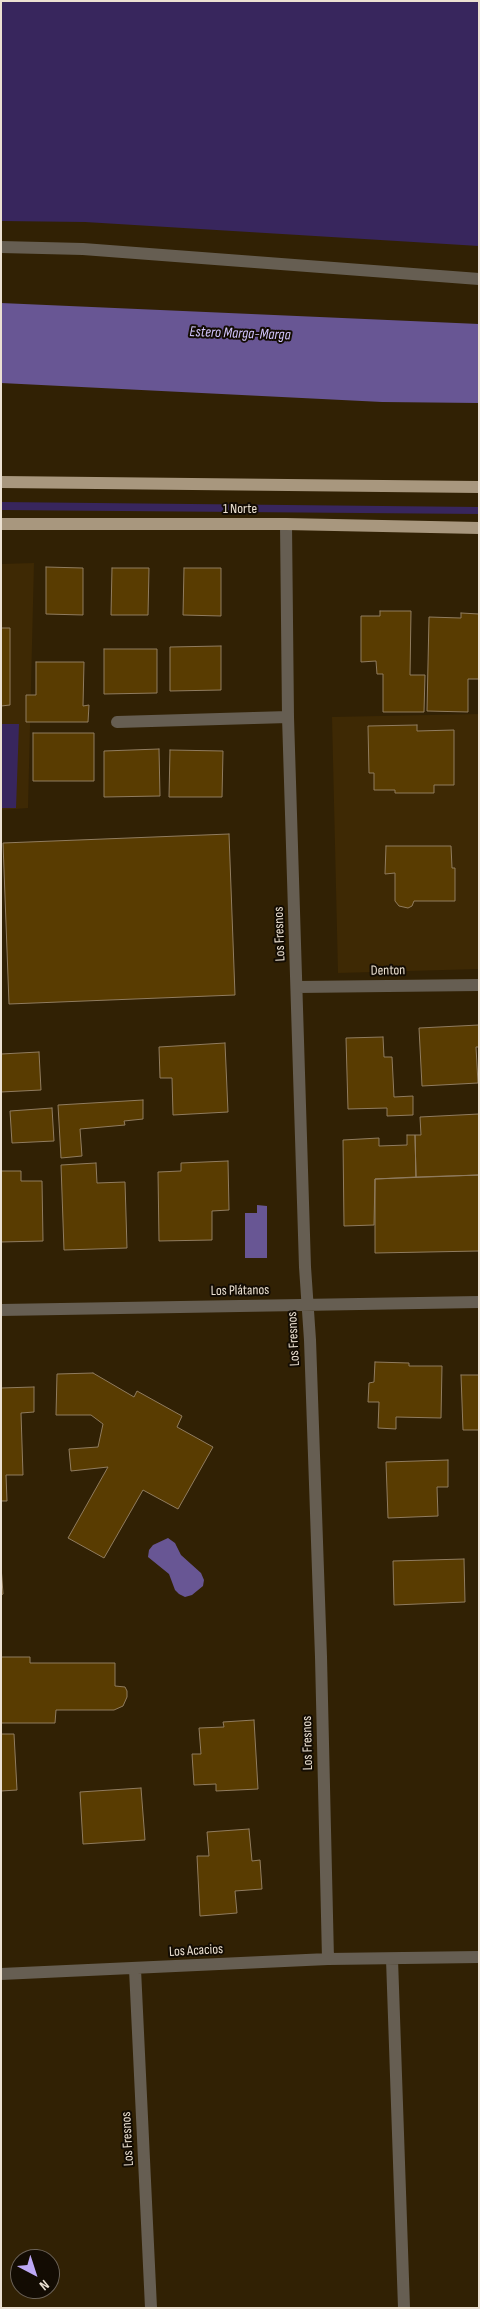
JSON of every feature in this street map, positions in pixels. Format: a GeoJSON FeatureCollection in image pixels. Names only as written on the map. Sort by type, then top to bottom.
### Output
{"type":"FeatureCollection","features":[{"type":"Feature","properties":{"kind":"main road","name":"1 Norte"},"geometry":{"type":"LineString","coordinates":[[1,482],[479,487]]}},
{"type":"Feature","properties":{"kind":"main road","name":"1 Norte"},"geometry":{"type":"LineString","coordinates":[[1,524],[286,524],[479,528]]}},
{"type":"Feature","properties":{"kind":"street"},"geometry":{"type":"LineString","coordinates":[[1,247],[83,249],[479,279]]}},
{"type":"Feature","properties":{"kind":"street","name":"Los Fresnos"},"geometry":{"type":"LineString","coordinates":[[286,524],[288,717],[307,1305],[310,1340],[321,1657],[328,1959]]}},
{"type":"Feature","properties":{"kind":"street"},"geometry":{"type":"LineString","coordinates":[[117,722],[288,717]]}},
{"type":"Feature","properties":{"kind":"street","name":"Denton"},"geometry":{"type":"LineString","coordinates":[[297,987],[479,985]]}},
{"type":"Feature","properties":{"kind":"street","name":"Los Plátanos"},"geometry":{"type":"LineString","coordinates":[[1,1310],[479,1302]]}},
{"type":"Feature","properties":{"kind":"street","name":"Los Acacios"},"geometry":{"type":"LineString","coordinates":[[1,1974],[328,1959],[479,1957]]}},
{"type":"Feature","properties":{"kind":"street"},"geometry":{"type":"LineString","coordinates":[[392,1959],[404,2308]]}},
{"type":"Feature","properties":{"kind":"street","name":"Los Fresnos"},"geometry":{"type":"LineString","coordinates":[[135,1969],[151,2308]]}},
{"type":"Feature","properties":{"kind":"shaded area"},"geometry":{"type":"Polygon","coordinates":[[[1,1],[479,1],[479,246],[85,222],[1,221],[1,1]]]}},
{"type":"Feature","properties":{"kind":"shaded area"},"geometry":{"type":"Polygon","coordinates":[[[1,502],[479,507],[479,514],[1,510],[1,502]]]}},
{"type":"Feature","properties":{"kind":"shaded area"},"geometry":{"type":"Polygon","coordinates":[[[34,563],[28,808],[1,810],[1,564],[34,563]]]}},
{"type":"Feature","properties":{"kind":"shaded area"},"geometry":{"type":"Polygon","coordinates":[[[479,714],[479,969],[338,973],[332,717],[479,714]]]}},
{"type":"Feature","properties":{"kind":"shaded area"},"geometry":{"type":"Polygon","coordinates":[[[1,724],[19,724],[16,808],[1,808],[1,724]]]}},
{"type":"Feature","properties":{"kind":"water","name":"Estero Marga-Marga"},"geometry":{"type":"Polygon","coordinates":[[[1,303],[479,324],[479,403],[382,402],[1,383],[1,303]]]}},
{"type":"Feature","properties":{"kind":"water"},"geometry":{"type":"Polygon","coordinates":[[[257,1205],[267,1206],[267,1258],[245,1258],[245,1213],[257,1213],[257,1205]]]}},
{"type":"Feature","properties":{"kind":"water"},"geometry":{"type":"Polygon","coordinates":[[[168,1538],[175,1543],[181,1555],[201,1573],[204,1580],[203,1586],[192,1595],[185,1597],[179,1594],[175,1590],[169,1574],[148,1557],[149,1550],[153,1545],[168,1538]]]}},
{"type":"Feature","properties":{"kind":"building"},"geometry":{"type":"Polygon","coordinates":[[[46,567],[83,568],[83,615],[46,614],[46,567]]]}},
{"type":"Feature","properties":{"kind":"building"},"geometry":{"type":"Polygon","coordinates":[[[112,568],[149,568],[148,615],[111,615],[112,568]]]}},
{"type":"Feature","properties":{"kind":"building"},"geometry":{"type":"Polygon","coordinates":[[[184,568],[221,568],[221,616],[183,615],[184,568]]]}},
{"type":"Feature","properties":{"kind":"building"},"geometry":{"type":"Polygon","coordinates":[[[380,611],[411,611],[410,675],[425,675],[424,712],[383,712],[383,674],[377,674],[376,661],[361,662],[361,616],[380,616],[380,611]]]}},
{"type":"Feature","properties":{"kind":"building"},"geometry":{"type":"Polygon","coordinates":[[[461,613],[479,614],[479,679],[468,679],[468,712],[427,711],[429,617],[461,618],[461,613]]]}},
{"type":"Feature","properties":{"kind":"building"},"geometry":{"type":"Polygon","coordinates":[[[1,628],[10,628],[10,705],[1,706],[1,628]]]}},
{"type":"Feature","properties":{"kind":"building"},"geometry":{"type":"Polygon","coordinates":[[[221,646],[221,690],[170,691],[170,647],[221,646]]]}},
{"type":"Feature","properties":{"kind":"building"},"geometry":{"type":"Polygon","coordinates":[[[104,649],[157,649],[157,693],[104,694],[104,649]]]}},
{"type":"Feature","properties":{"kind":"building"},"geometry":{"type":"Polygon","coordinates":[[[36,662],[84,662],[83,706],[89,705],[88,722],[26,722],[26,695],[36,695],[36,662]]]}},
{"type":"Feature","properties":{"kind":"building"},"geometry":{"type":"Polygon","coordinates":[[[417,725],[417,731],[454,730],[454,785],[434,785],[434,793],[395,793],[395,790],[374,790],[374,773],[369,773],[368,726],[417,725]]]}},
{"type":"Feature","properties":{"kind":"building"},"geometry":{"type":"Polygon","coordinates":[[[33,733],[94,733],[94,781],[33,781],[33,733]]]}},
{"type":"Feature","properties":{"kind":"building"},"geometry":{"type":"Polygon","coordinates":[[[159,749],[160,796],[104,797],[104,751],[159,749]]]}},
{"type":"Feature","properties":{"kind":"building"},"geometry":{"type":"Polygon","coordinates":[[[170,750],[223,751],[222,797],[169,797],[170,750]]]}},
{"type":"Feature","properties":{"kind":"building"},"geometry":{"type":"Polygon","coordinates":[[[229,834],[235,995],[9,1004],[3,843],[229,834]]]}},
{"type":"Feature","properties":{"kind":"building"},"geometry":{"type":"Polygon","coordinates":[[[386,846],[451,846],[452,868],[455,868],[455,901],[414,901],[412,906],[408,908],[399,906],[395,901],[395,873],[385,874],[386,846]]]}},
{"type":"Feature","properties":{"kind":"building"},"geometry":{"type":"Polygon","coordinates":[[[479,1025],[479,1047],[476,1047],[478,1083],[422,1086],[419,1028],[479,1025]]]}},
{"type":"Feature","properties":{"kind":"building"},"geometry":{"type":"Polygon","coordinates":[[[383,1037],[384,1057],[392,1057],[394,1097],[413,1096],[413,1115],[387,1116],[387,1108],[348,1109],[346,1038],[383,1037]]]}},
{"type":"Feature","properties":{"kind":"building"},"geometry":{"type":"Polygon","coordinates":[[[225,1043],[228,1112],[173,1115],[172,1078],[160,1078],[159,1047],[225,1043]]]}},
{"type":"Feature","properties":{"kind":"building"},"geometry":{"type":"Polygon","coordinates":[[[39,1052],[41,1090],[1,1092],[1,1054],[39,1052]]]}},
{"type":"Feature","properties":{"kind":"building"},"geometry":{"type":"Polygon","coordinates":[[[143,1100],[143,1119],[124,1121],[125,1125],[80,1129],[82,1156],[61,1158],[58,1105],[143,1100]]]}},
{"type":"Feature","properties":{"kind":"building"},"geometry":{"type":"Polygon","coordinates":[[[52,1108],[54,1141],[12,1143],[10,1111],[52,1108]]]}},
{"type":"Feature","properties":{"kind":"building"},"geometry":{"type":"Polygon","coordinates":[[[479,1114],[479,1175],[416,1177],[415,1135],[421,1135],[420,1117],[479,1114]]]}},
{"type":"Feature","properties":{"kind":"building"},"geometry":{"type":"Polygon","coordinates":[[[407,1135],[415,1135],[416,1177],[375,1179],[374,1225],[344,1226],[343,1140],[379,1138],[379,1146],[407,1145],[407,1135]]]}},
{"type":"Feature","properties":{"kind":"building"},"geometry":{"type":"Polygon","coordinates":[[[228,1161],[229,1210],[212,1211],[212,1240],[159,1241],[158,1172],[181,1171],[181,1163],[228,1161]]]}},
{"type":"Feature","properties":{"kind":"building"},"geometry":{"type":"Polygon","coordinates":[[[96,1163],[97,1183],[125,1182],[127,1248],[64,1250],[61,1165],[96,1163]]]}},
{"type":"Feature","properties":{"kind":"building"},"geometry":{"type":"Polygon","coordinates":[[[1,1171],[21,1171],[21,1181],[42,1181],[43,1241],[1,1242],[1,1171]]]}},
{"type":"Feature","properties":{"kind":"building"},"geometry":{"type":"Polygon","coordinates":[[[479,1175],[479,1251],[375,1253],[375,1179],[479,1175]]]}},
{"type":"Feature","properties":{"kind":"building"},"geometry":{"type":"Polygon","coordinates":[[[375,1362],[409,1363],[409,1366],[442,1366],[441,1418],[396,1417],[396,1429],[378,1428],[379,1402],[368,1402],[369,1383],[374,1382],[375,1362]]]}},
{"type":"Feature","properties":{"kind":"building"},"geometry":{"type":"Polygon","coordinates":[[[93,1373],[134,1397],[137,1391],[182,1416],[177,1427],[213,1447],[178,1509],[143,1490],[104,1558],[68,1538],[108,1467],[71,1471],[69,1449],[98,1447],[103,1424],[91,1415],[56,1415],[57,1374],[93,1373]]]}},
{"type":"Feature","properties":{"kind":"building"},"geometry":{"type":"Polygon","coordinates":[[[461,1375],[479,1375],[479,1430],[463,1430],[461,1375]]]}},
{"type":"Feature","properties":{"kind":"building"},"geometry":{"type":"Polygon","coordinates":[[[34,1387],[34,1412],[21,1413],[23,1475],[6,1475],[7,1501],[1,1501],[1,1388],[34,1387]]]}},
{"type":"Feature","properties":{"kind":"building"},"geometry":{"type":"Polygon","coordinates":[[[448,1460],[448,1487],[437,1487],[438,1516],[388,1518],[386,1462],[448,1460]]]}},
{"type":"Feature","properties":{"kind":"building"},"geometry":{"type":"Polygon","coordinates":[[[464,1559],[465,1602],[394,1605],[393,1561],[464,1559]]]}},
{"type":"Feature","properties":{"kind":"building"},"geometry":{"type":"Polygon","coordinates":[[[1,1566],[3,1594],[1,1595],[1,1566]]]}},
{"type":"Feature","properties":{"kind":"building"},"geometry":{"type":"Polygon","coordinates":[[[1,1657],[30,1657],[30,1663],[115,1663],[115,1686],[125,1687],[127,1697],[123,1706],[114,1710],[56,1710],[55,1723],[1,1723],[1,1657]]]}},
{"type":"Feature","properties":{"kind":"building"},"geometry":{"type":"Polygon","coordinates":[[[254,1720],[258,1789],[216,1791],[216,1784],[194,1785],[192,1754],[201,1754],[199,1728],[224,1727],[223,1722],[254,1720]]]}},
{"type":"Feature","properties":{"kind":"building"},"geometry":{"type":"Polygon","coordinates":[[[1,1734],[14,1734],[17,1790],[1,1791],[1,1734]]]}},
{"type":"Feature","properties":{"kind":"building"},"geometry":{"type":"Polygon","coordinates":[[[141,1788],[145,1840],[83,1844],[80,1792],[141,1788]]]}},
{"type":"Feature","properties":{"kind":"building"},"geometry":{"type":"Polygon","coordinates":[[[249,1829],[252,1861],[260,1860],[262,1889],[235,1891],[237,1913],[200,1916],[197,1856],[209,1856],[207,1832],[249,1829]]]}}]}
